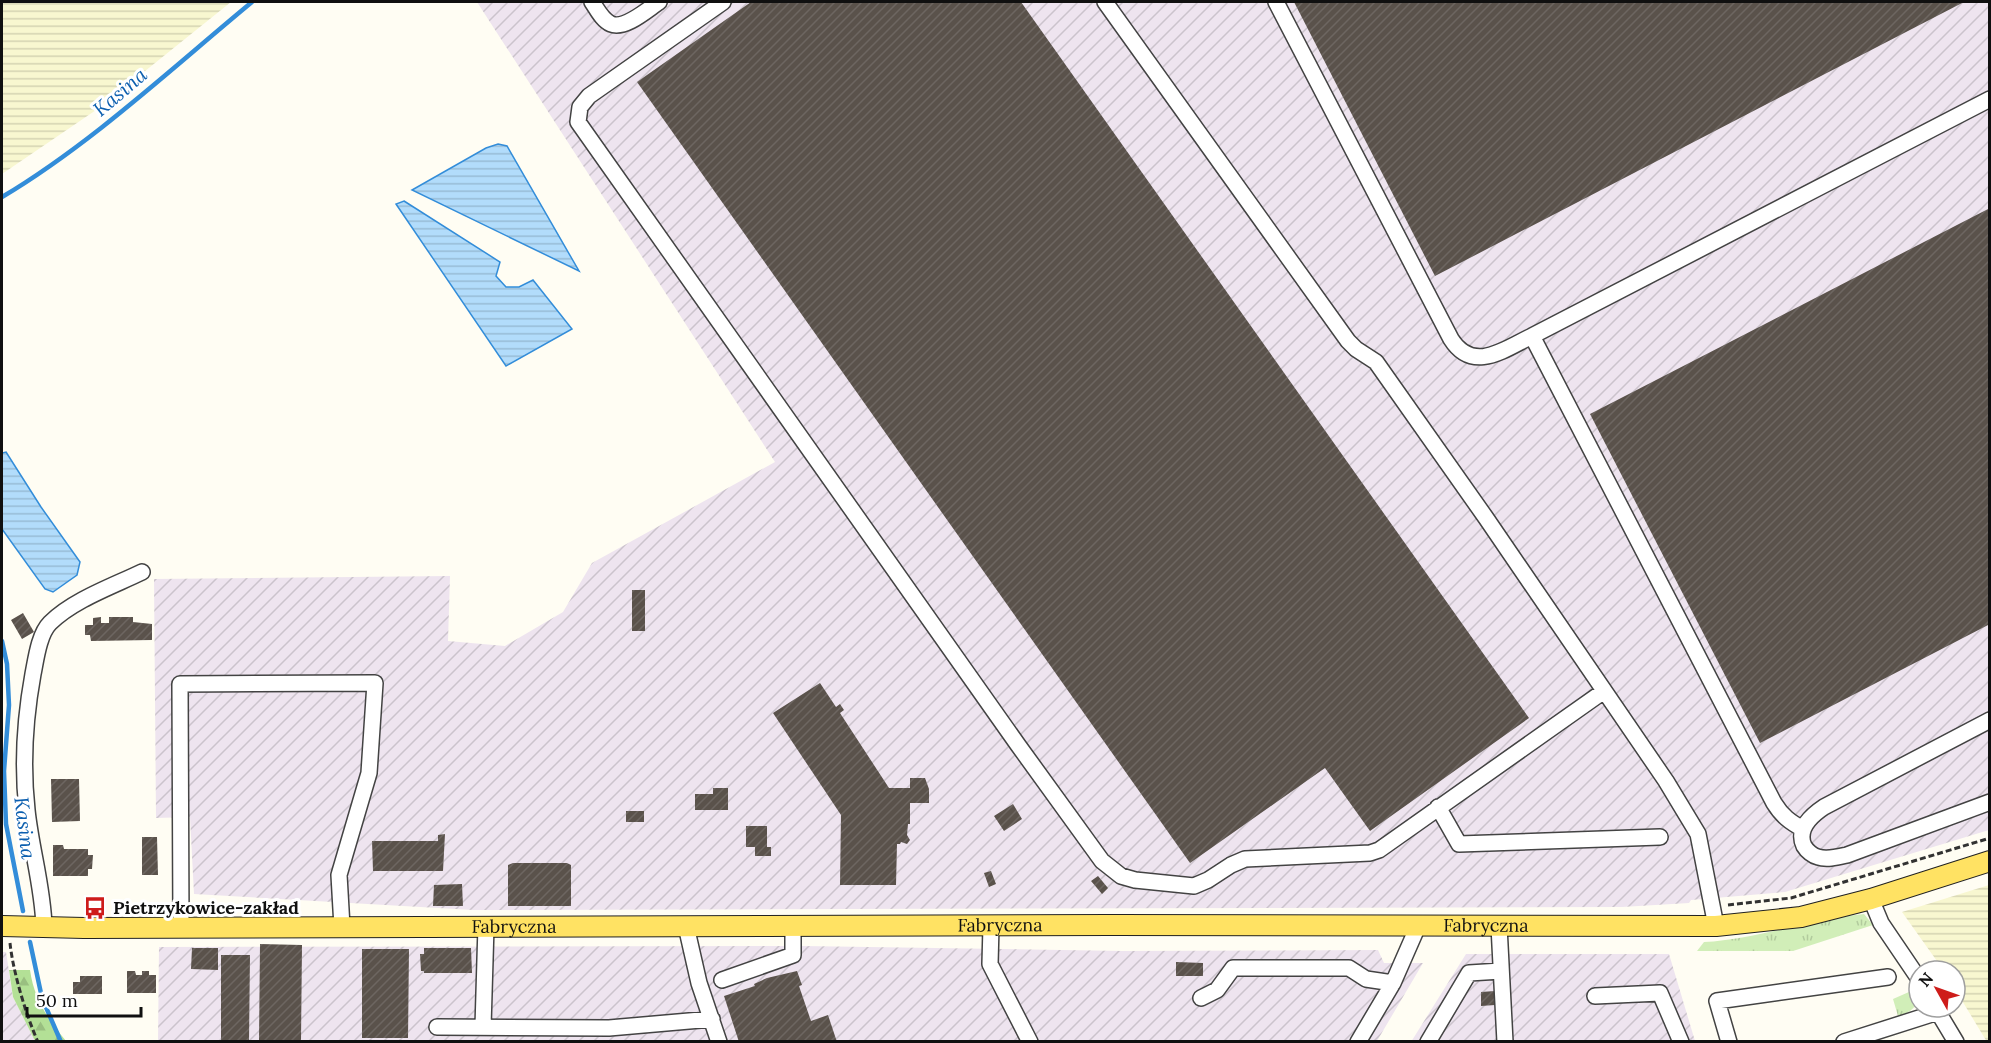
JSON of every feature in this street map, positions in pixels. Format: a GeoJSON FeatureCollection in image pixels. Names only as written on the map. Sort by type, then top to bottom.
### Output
{"type":"FeatureCollection","features":[{"type":"Feature","properties":{"kind":"main road","name":"Fabryczna"},"geometry":{"type":"LineString","coordinates":[[5,926],[1498,926],[1715,917],[1801,917],[1871,899],[1989,861]]}},
{"type":"Feature","properties":{"kind":"street"},"geometry":{"type":"LineString","coordinates":[[592,2],[604,20],[612,25],[633,20],[659,2]]}},
{"type":"Feature","properties":{"kind":"street"},"geometry":{"type":"LineString","coordinates":[[723,2],[589,96],[580,107],[578,122],[1024,754],[1102,861],[1113,871],[1127,878],[1194,886],[1245,859],[1370,853],[1379,849],[1604,691]]}},
{"type":"Feature","properties":{"kind":"street"},"geometry":{"type":"LineString","coordinates":[[1105,2],[1348,341],[1376,362],[1666,781],[1698,834],[1715,917]]}},
{"type":"Feature","properties":{"kind":"street"},"geometry":{"type":"LineString","coordinates":[[1276,2],[1454,343],[1465,354],[1479,357],[1494,355],[1532,336],[1989,99]]}},
{"type":"Feature","properties":{"kind":"street"},"geometry":{"type":"LineString","coordinates":[[1532,336],[1774,803],[1789,822],[1803,829]]}},
{"type":"Feature","properties":{"kind":"street"},"geometry":{"type":"LineString","coordinates":[[44,927],[37,862],[27,811],[25,765],[28,706],[35,663],[44,632],[49,624],[70,607],[142,572]]}},
{"type":"Feature","properties":{"kind":"street"},"geometry":{"type":"LineString","coordinates":[[181,927],[180,684],[375,683],[369,773],[339,875],[342,927]]}},
{"type":"Feature","properties":{"kind":"street"},"geometry":{"type":"LineString","coordinates":[[1989,720],[1824,807],[1803,829],[1802,840],[1807,850],[1817,857],[1836,857],[1866,849],[1989,802]]}},
{"type":"Feature","properties":{"kind":"street"},"geometry":{"type":"LineString","coordinates":[[1438,807],[1459,844],[1660,837]]}},
{"type":"Feature","properties":{"kind":"street"},"geometry":{"type":"LineString","coordinates":[[1871,899],[1881,923],[1907,961]]}},
{"type":"Feature","properties":{"kind":"street"},"geometry":{"type":"LineString","coordinates":[[483,1027],[486,926]]}},
{"type":"Feature","properties":{"kind":"street"},"geometry":{"type":"LineString","coordinates":[[686,926],[699,983],[719,1041]]}},
{"type":"Feature","properties":{"kind":"street"},"geometry":{"type":"LineString","coordinates":[[722,980],[793,956],[793,926]]}},
{"type":"Feature","properties":{"kind":"street"},"geometry":{"type":"LineString","coordinates":[[991,926],[990,964],[1030,1041]]}},
{"type":"Feature","properties":{"kind":"street"},"geometry":{"type":"LineString","coordinates":[[1358,1041],[1393,983],[1418,926]]}},
{"type":"Feature","properties":{"kind":"street"},"geometry":{"type":"LineString","coordinates":[[1498,926],[1505,1041]]}},
{"type":"Feature","properties":{"kind":"street"},"geometry":{"type":"LineString","coordinates":[[1201,998],[1217,990],[1233,968],[1349,968],[1366,980],[1393,983]]}},
{"type":"Feature","properties":{"kind":"street"},"geometry":{"type":"LineString","coordinates":[[1428,1041],[1469,973],[1502,971]]}},
{"type":"Feature","properties":{"kind":"street"},"geometry":{"type":"LineString","coordinates":[[1729,1041],[1717,1001],[1888,976]]}},
{"type":"Feature","properties":{"kind":"street"},"geometry":{"type":"LineString","coordinates":[[1595,996],[1660,993],[1681,1041]]}},
{"type":"Feature","properties":{"kind":"street"},"geometry":{"type":"LineString","coordinates":[[437,1027],[609,1028],[712,1019]]}},
{"type":"Feature","properties":{"kind":"street"},"geometry":{"type":"LineString","coordinates":[[1844,1041],[1877,1037],[1917,1019]]}},
{"type":"Feature","properties":{"kind":"street"},"geometry":{"type":"LineString","coordinates":[[1943,1019],[1956,1041]]}},
{"type":"Feature","properties":{"kind":"path"},"geometry":{"type":"LineString","coordinates":[[1715,917],[1791,898],[1989,838]]}},
{"type":"Feature","properties":{"kind":"path"},"geometry":{"type":"LineString","coordinates":[[5,926],[11,954],[38,1041]]}},
{"type":"Feature","properties":{"kind":"shaded area"},"geometry":{"type":"Polygon","coordinates":[[[477,2],[1989,2],[1989,830],[1785,892],[1691,900],[1689,903],[1622,907],[473,910],[194,894],[190,817],[156,818],[154,579],[450,576],[448,641],[505,646],[563,612],[592,563],[775,462],[477,2]]]}},
{"type":"Feature","properties":{"kind":"shaded area"},"geometry":{"type":"Polygon","coordinates":[[[803,946],[1123,951],[1378,950],[1384,963],[1423,963],[1377,1041],[158,1042],[159,947],[803,946]]]}},
{"type":"Feature","properties":{"kind":"shaded area"},"geometry":{"type":"Polygon","coordinates":[[[2,952],[6,952],[13,997],[35,1041],[2,1042],[2,952]]]}},
{"type":"Feature","properties":{"kind":"shaded area"},"geometry":{"type":"Polygon","coordinates":[[[1466,954],[1669,954],[1695,1041],[1411,1042],[1466,954]]]}},
{"type":"Feature","properties":{"kind":"green space"},"geometry":{"type":"Polygon","coordinates":[[[2,2],[231,2],[99,108],[2,174],[2,2]]]}},
{"type":"Feature","properties":{"kind":"green space"},"geometry":{"type":"Polygon","coordinates":[[[1989,885],[1990,1041],[1987,1042],[1967,1009],[1967,959],[1935,959],[1902,912],[1989,885]]]}},
{"type":"Feature","properties":{"kind":"green space"},"geometry":{"type":"Polygon","coordinates":[[[1864,914],[1873,925],[1793,951],[1697,951],[1704,942],[1744,937],[1864,914]]]}},
{"type":"Feature","properties":{"kind":"green space"},"geometry":{"type":"Polygon","coordinates":[[[9,970],[30,970],[43,1008],[66,1041],[35,1041],[13,997],[9,970]]]}},
{"type":"Feature","properties":{"kind":"green space"},"geometry":{"type":"Polygon","coordinates":[[[1907,993],[1907,1012],[1898,1016],[1893,999],[1907,993]]]}},
{"type":"Feature","properties":{"kind":"water"},"geometry":{"type":"Polygon","coordinates":[[[498,144],[507,146],[579,271],[412,190],[486,148],[498,144]]]}},
{"type":"Feature","properties":{"kind":"water"},"geometry":{"type":"Polygon","coordinates":[[[404,201],[500,262],[496,276],[506,287],[519,287],[533,280],[572,329],[506,366],[396,204],[404,201]]]}},
{"type":"Feature","properties":{"kind":"water"},"geometry":{"type":"Polygon","coordinates":[[[6,452],[80,562],[77,575],[53,592],[45,589],[2,529],[2,453],[6,452]]]}},
{"type":"Feature","properties":{"kind":"building"},"geometry":{"type":"Polygon","coordinates":[[[751,2],[1021,2],[1529,718],[1370,831],[1325,768],[1190,863],[637,82],[751,2]]]}},
{"type":"Feature","properties":{"kind":"building"},"geometry":{"type":"Polygon","coordinates":[[[1294,2],[1964,2],[1435,276],[1294,2]]]}},
{"type":"Feature","properties":{"kind":"building"},"geometry":{"type":"Polygon","coordinates":[[[1990,208],[1990,624],[1760,743],[1590,414],[1990,208]]]}},
{"type":"Feature","properties":{"kind":"building"},"geometry":{"type":"Polygon","coordinates":[[[632,590],[645,590],[645,631],[632,631],[632,590]]]}},
{"type":"Feature","properties":{"kind":"building"},"geometry":{"type":"Polygon","coordinates":[[[23,613],[34,632],[22,639],[11,620],[23,613]]]}},
{"type":"Feature","properties":{"kind":"building"},"geometry":{"type":"Polygon","coordinates":[[[101,617],[101,623],[109,623],[109,617],[133,617],[133,622],[152,624],[152,640],[91,641],[90,635],[85,635],[85,625],[93,625],[93,618],[101,617]]]}},
{"type":"Feature","properties":{"kind":"building"},"geometry":{"type":"Polygon","coordinates":[[[820,683],[836,707],[840,704],[844,710],[840,713],[889,788],[910,788],[910,778],[925,778],[929,789],[929,803],[910,803],[910,824],[908,824],[907,835],[910,840],[907,844],[901,842],[897,844],[896,885],[840,885],[841,815],[773,713],[820,683]]]}},
{"type":"Feature","properties":{"kind":"building"},"geometry":{"type":"Polygon","coordinates":[[[51,779],[79,779],[80,821],[52,822],[51,779]]]}},
{"type":"Feature","properties":{"kind":"building"},"geometry":{"type":"Polygon","coordinates":[[[713,788],[728,788],[728,810],[695,810],[695,794],[713,794],[713,788]]]}},
{"type":"Feature","properties":{"kind":"building"},"geometry":{"type":"Polygon","coordinates":[[[1013,804],[1022,819],[1004,831],[994,816],[1013,804]]]}},
{"type":"Feature","properties":{"kind":"building"},"geometry":{"type":"Polygon","coordinates":[[[626,811],[644,811],[644,822],[626,822],[626,811]]]}},
{"type":"Feature","properties":{"kind":"building"},"geometry":{"type":"Polygon","coordinates":[[[746,826],[767,826],[767,847],[771,847],[771,856],[755,856],[755,847],[746,847],[746,826]]]}},
{"type":"Feature","properties":{"kind":"building"},"geometry":{"type":"Polygon","coordinates":[[[445,834],[443,871],[373,871],[372,841],[438,841],[438,835],[445,834]]]}},
{"type":"Feature","properties":{"kind":"building"},"geometry":{"type":"Polygon","coordinates":[[[142,837],[157,837],[158,875],[142,875],[142,837]]]}},
{"type":"Feature","properties":{"kind":"building"},"geometry":{"type":"Polygon","coordinates":[[[53,845],[63,845],[64,849],[88,849],[88,855],[93,855],[92,869],[88,869],[88,876],[53,876],[53,845]]]}},
{"type":"Feature","properties":{"kind":"building"},"geometry":{"type":"Polygon","coordinates":[[[513,863],[567,863],[571,865],[571,906],[508,906],[508,865],[513,863]]]}},
{"type":"Feature","properties":{"kind":"building"},"geometry":{"type":"Polygon","coordinates":[[[991,871],[996,884],[989,887],[984,873],[991,871]]]}},
{"type":"Feature","properties":{"kind":"building"},"geometry":{"type":"Polygon","coordinates":[[[1098,876],[1108,888],[1102,894],[1091,881],[1098,876]]]}},
{"type":"Feature","properties":{"kind":"building"},"geometry":{"type":"Polygon","coordinates":[[[462,884],[463,906],[433,906],[434,885],[462,884]]]}},
{"type":"Feature","properties":{"kind":"building"},"geometry":{"type":"Polygon","coordinates":[[[260,944],[302,945],[301,1041],[259,1041],[260,944]]]}},
{"type":"Feature","properties":{"kind":"building"},"geometry":{"type":"Polygon","coordinates":[[[192,948],[218,948],[218,970],[191,969],[192,948]]]}},
{"type":"Feature","properties":{"kind":"building"},"geometry":{"type":"Polygon","coordinates":[[[424,948],[471,948],[472,973],[424,973],[421,971],[420,954],[424,954],[424,948]]]}},
{"type":"Feature","properties":{"kind":"building"},"geometry":{"type":"Polygon","coordinates":[[[362,949],[409,949],[408,1038],[362,1038],[362,949]]]}},
{"type":"Feature","properties":{"kind":"building"},"geometry":{"type":"Polygon","coordinates":[[[221,955],[250,955],[249,1042],[221,1042],[221,955]]]}},
{"type":"Feature","properties":{"kind":"building"},"geometry":{"type":"Polygon","coordinates":[[[1176,962],[1203,963],[1203,976],[1176,976],[1176,962]]]}},
{"type":"Feature","properties":{"kind":"building"},"geometry":{"type":"Polygon","coordinates":[[[127,971],[135,971],[136,975],[142,975],[142,971],[149,971],[149,975],[156,975],[156,993],[127,993],[127,971]]]}},
{"type":"Feature","properties":{"kind":"building"},"geometry":{"type":"Polygon","coordinates":[[[797,971],[802,985],[799,986],[811,1021],[828,1015],[837,1042],[739,1042],[724,996],[755,986],[754,984],[767,978],[797,971]]]}},
{"type":"Feature","properties":{"kind":"building"},"geometry":{"type":"Polygon","coordinates":[[[80,976],[102,976],[102,994],[73,994],[73,982],[80,982],[80,976]]]}},
{"type":"Feature","properties":{"kind":"building"},"geometry":{"type":"Polygon","coordinates":[[[1495,991],[1495,1005],[1481,1006],[1481,992],[1495,991]]]}},
{"type":"Feature","properties":{"kind":"waterway","name":"Kasina"},"geometry":{"type":"LineString","coordinates":[[2,197],[99,129],[252,2]]}},
{"type":"Feature","properties":{"kind":"waterway","name":"Kasina"},"geometry":{"type":"LineString","coordinates":[[2,641],[7,664],[9,705],[4,771],[6,824],[23,911]]}},
{"type":"Feature","properties":{"kind":"waterway","name":"Kasina"},"geometry":{"type":"LineString","coordinates":[[30,942],[42,998],[61,1042]]}},
{"type":"Feature","properties":{"kind":"place","name":"Pietrzykowice-zakład"},"geometry":{"type":"Point","coordinates":[95,908]}}]}
